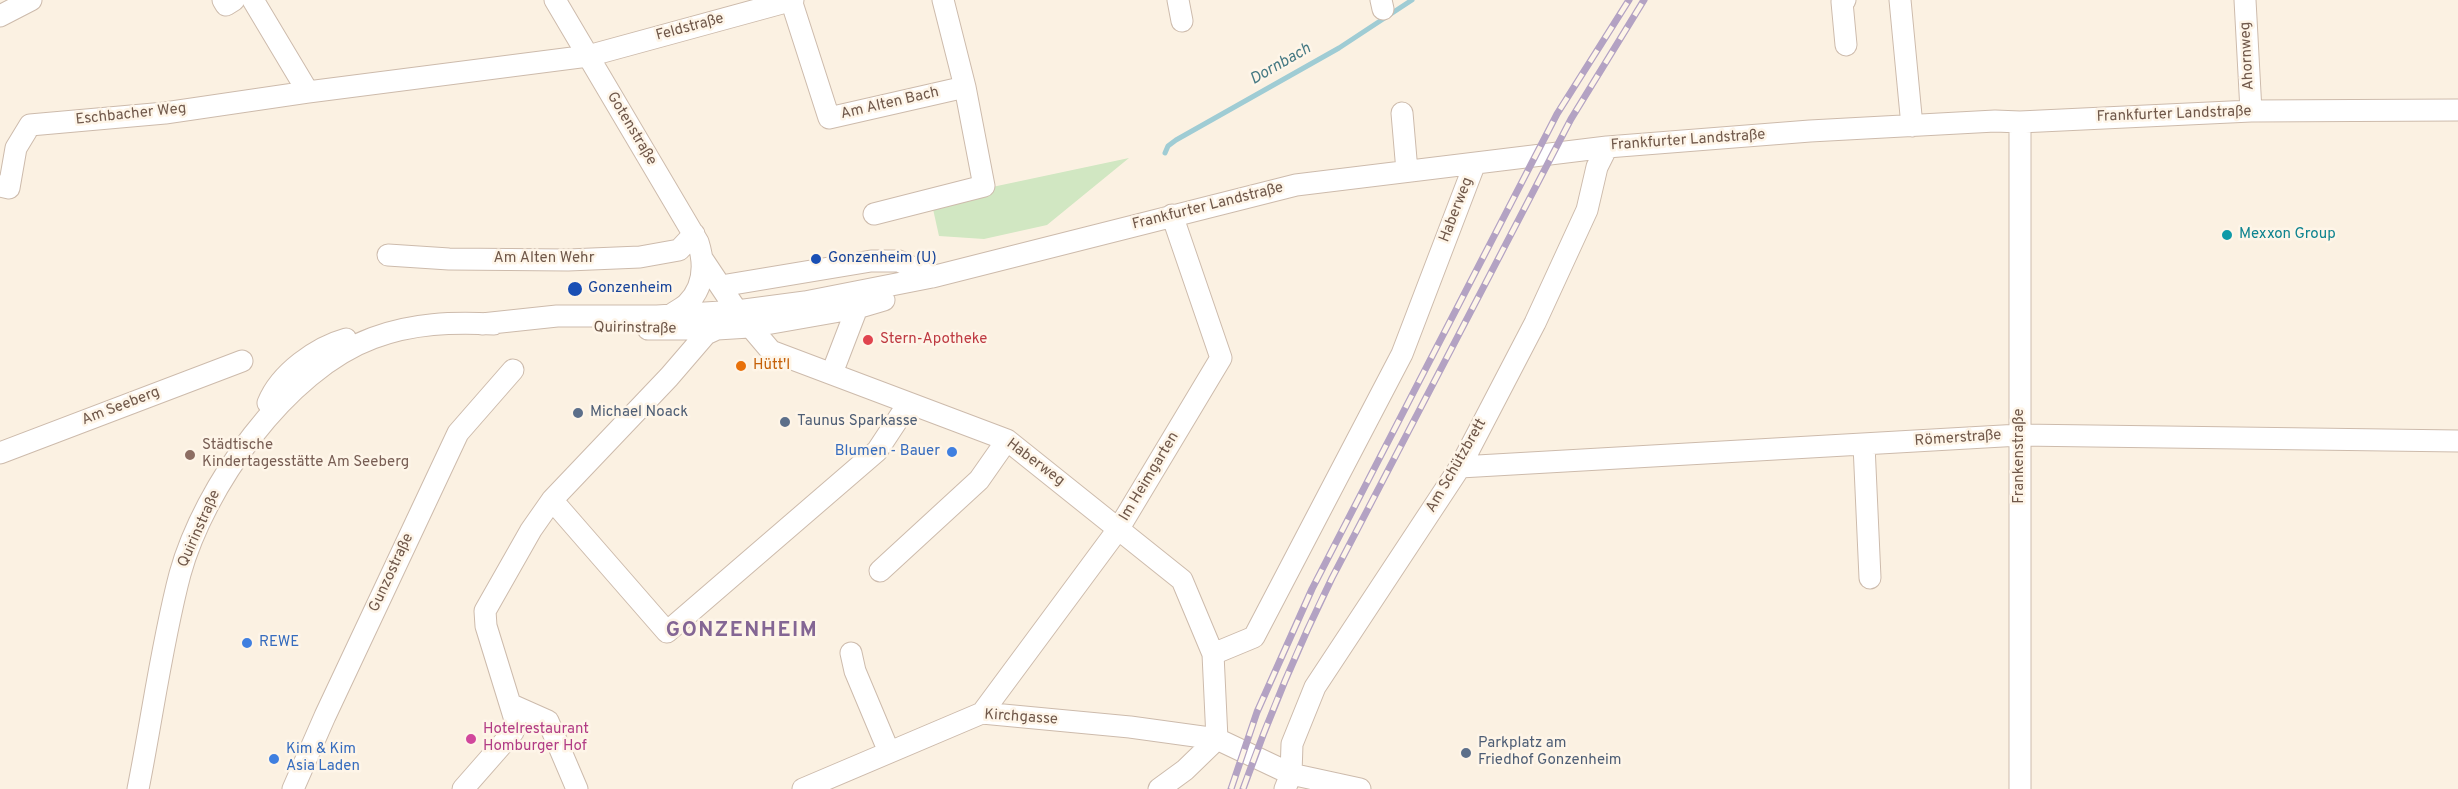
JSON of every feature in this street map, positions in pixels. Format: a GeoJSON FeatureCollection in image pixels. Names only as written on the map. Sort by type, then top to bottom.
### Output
{"type":"FeatureCollection","features":[{"type":"Feature","properties":{"kind":"street"},"geometry":{"type":"LineString","coordinates":[[0,16],[31,0]]}},
{"type":"Feature","properties":{"kind":"street"},"geometry":{"type":"LineString","coordinates":[[223,0],[226,5],[234,0]]}},
{"type":"Feature","properties":{"kind":"street"},"geometry":{"type":"LineString","coordinates":[[253,0],[308,92]]}},
{"type":"Feature","properties":{"kind":"street","name":"Gotenstraße"},"geometry":{"type":"LineString","coordinates":[[555,0],[694,234],[704,260],[743,319]]}},
{"type":"Feature","properties":{"kind":"street","name":"Feldstraße"},"geometry":{"type":"LineString","coordinates":[[588,56],[792,0]]}},
{"type":"Feature","properties":{"kind":"street","name":"Am Alten Bach"},"geometry":{"type":"LineString","coordinates":[[792,0],[829,118],[965,87]]}},
{"type":"Feature","properties":{"kind":"street"},"geometry":{"type":"LineString","coordinates":[[874,214],[984,186],[965,87],[943,0]]}},
{"type":"Feature","properties":{"kind":"street"},"geometry":{"type":"LineString","coordinates":[[1178,0],[1182,21]]}},
{"type":"Feature","properties":{"kind":"street"},"geometry":{"type":"LineString","coordinates":[[1845,0],[1842,2],[1846,45]]}},
{"type":"Feature","properties":{"kind":"street"},"geometry":{"type":"LineString","coordinates":[[1900,0],[1912,126]]}},
{"type":"Feature","properties":{"kind":"street","name":"Ahornweg"},"geometry":{"type":"LineString","coordinates":[[2245,0],[2252,111]]}},
{"type":"Feature","properties":{"kind":"street","name":"Eschbacher Weg"},"geometry":{"type":"LineString","coordinates":[[0,186],[9,188],[16,147],[30,125],[165,112],[308,92],[419,82],[588,56]]}},
{"type":"Feature","properties":{"kind":"street","name":"Frankfurter Landstraße"},"geometry":{"type":"LineString","coordinates":[[743,319],[932,277],[1296,185],[1407,171],[1607,147],[1810,131],[2252,111],[2458,110]]}},
{"type":"Feature","properties":{"kind":"street"},"geometry":{"type":"LineString","coordinates":[[1401,113],[1407,171]]}},
{"type":"Feature","properties":{"kind":"street","name":"Frankenstraße"},"geometry":{"type":"LineString","coordinates":[[2020,122],[2020,789]]}},
{"type":"Feature","properties":{"kind":"street","name":"Am Schützbrett"},"geometry":{"type":"LineString","coordinates":[[1288,781],[1292,744],[1315,687],[1460,467],[1535,323],[1587,210],[1597,167],[1607,147]]}},
{"type":"Feature","properties":{"kind":"street","name":"Haberweg"},"geometry":{"type":"LineString","coordinates":[[1213,654],[1254,637],[1402,354],[1474,163]]}},
{"type":"Feature","properties":{"kind":"street","name":"Im Heimgarten"},"geometry":{"type":"LineString","coordinates":[[982,713],[1119,528],[1221,358],[1172,215]]}},
{"type":"Feature","properties":{"kind":"street","name":"Am Alten Wehr"},"geometry":{"type":"LineString","coordinates":[[388,255],[509,260],[640,257],[679,250],[694,234]]}},
{"type":"Feature","properties":{"kind":"street"},"geometry":{"type":"LineString","coordinates":[[669,376],[674,358],[667,325],[697,291],[703,275],[704,260]]}},
{"type":"Feature","properties":{"kind":"street"},"geometry":{"type":"LineString","coordinates":[[463,789],[513,732],[515,720],[486,626],[485,611],[531,530],[552,500],[706,334],[711,321],[713,303],[721,286],[871,261],[899,261],[932,277]]}},
{"type":"Feature","properties":{"kind":"street","name":"Frankfurter Landstraße"},"geometry":{"type":"LineString","coordinates":[[711,321],[857,308],[903,295],[932,277]]}},
{"type":"Feature","properties":{"kind":"street"},"geometry":{"type":"LineString","coordinates":[[832,373],[857,308]]}},
{"type":"Feature","properties":{"kind":"street","name":"Quirinstraße"},"geometry":{"type":"LineString","coordinates":[[138,789],[181,573],[196,531],[215,492],[242,451],[287,398],[329,361],[367,340],[405,328],[435,323],[482,324],[557,316],[667,325],[711,321]]}},
{"type":"Feature","properties":{"kind":"street","name":"Haberweg"},"geometry":{"type":"LineString","coordinates":[[743,319],[771,351],[1007,440],[1182,580],[1213,654],[1217,739]]}},
{"type":"Feature","properties":{"kind":"street","name":"Am Seeberg"},"geometry":{"type":"LineString","coordinates":[[0,453],[242,361]]}},
{"type":"Feature","properties":{"kind":"street","name":"Gunzostraße"},"geometry":{"type":"LineString","coordinates":[[293,789],[329,706],[458,433],[513,370]]}},
{"type":"Feature","properties":{"kind":"street"},"geometry":{"type":"LineString","coordinates":[[552,500],[667,632],[877,451],[908,404]]}},
{"type":"Feature","properties":{"kind":"street","name":"Römerstraße"},"geometry":{"type":"LineString","coordinates":[[1460,467],[2020,435],[2458,441]]}},
{"type":"Feature","properties":{"kind":"street"},"geometry":{"type":"LineString","coordinates":[[880,571],[979,480],[1007,440]]}},
{"type":"Feature","properties":{"kind":"street"},"geometry":{"type":"LineString","coordinates":[[1864,445],[1870,578]]}},
{"type":"Feature","properties":{"kind":"street"},"geometry":{"type":"LineString","coordinates":[[851,653],[855,671],[889,752]]}},
{"type":"Feature","properties":{"kind":"street"},"geometry":{"type":"LineString","coordinates":[[512,705],[548,721],[577,789]]}},
{"type":"Feature","properties":{"kind":"street","name":"Kirchgasse"},"geometry":{"type":"LineString","coordinates":[[803,789],[982,713],[1130,727],[1217,739],[1288,781],[1360,789]]}},
{"type":"Feature","properties":{"kind":"street"},"geometry":{"type":"LineString","coordinates":[[1159,789],[1185,770],[1217,739]]}},
{"type":"Feature","properties":{"kind":"green space"},"geometry":{"type":"Polygon","coordinates":[[[1129,158],[1047,225],[984,239],[939,236],[931,200],[1129,158]]]}},
{"type":"Feature","properties":{"kind":"waterway","name":"Dornbach"},"geometry":{"type":"LineString","coordinates":[[1165,153],[1168,146],[1176,140],[1339,48],[1412,0]]}},
{"type":"Feature","properties":{"kind":"railway"},"geometry":{"type":"LineString","coordinates":[[1231,789],[1257,712],[1312,589],[1557,114],[1629,0]]}},
{"type":"Feature","properties":{"kind":"railway"},"geometry":{"type":"LineString","coordinates":[[1243,789],[1284,682],[1332,578],[1571,119],[1644,0]]}},
{"type":"Feature","properties":{"kind":"place","name":"Mexxon Group"},"geometry":{"type":"Point","coordinates":[2227,235]}},
{"type":"Feature","properties":{"kind":"place","name":"Gonzenheim (U)"},"geometry":{"type":"Point","coordinates":[816,259]}},
{"type":"Feature","properties":{"kind":"place","name":"Gonzenheim"},"geometry":{"type":"Point","coordinates":[575,289]}},
{"type":"Feature","properties":{"kind":"place","name":"Stern-Apotheke"},"geometry":{"type":"Point","coordinates":[868,340]}},
{"type":"Feature","properties":{"kind":"place","name":"Hütt'l"},"geometry":{"type":"Point","coordinates":[741,366]}},
{"type":"Feature","properties":{"kind":"place","name":"Michael Noack"},"geometry":{"type":"Point","coordinates":[578,413]}},
{"type":"Feature","properties":{"kind":"place","name":"Taunus Sparkasse"},"geometry":{"type":"Point","coordinates":[785,422]}},
{"type":"Feature","properties":{"kind":"place","name":"Blumen - Bauer"},"geometry":{"type":"Point","coordinates":[952,452]}},
{"type":"Feature","properties":{"kind":"place","name":"Städtische Kindertagesstätte Am Seeberg"},"geometry":{"type":"Point","coordinates":[190,455]}},
{"type":"Feature","properties":{"kind":"place","name":"REWE"},"geometry":{"type":"Point","coordinates":[247,643]}},
{"type":"Feature","properties":{"kind":"place","name":"Hotelrestaurant Homburger Hof"},"geometry":{"type":"Point","coordinates":[471,739]}},
{"type":"Feature","properties":{"kind":"place","name":"Parkplatz am Friedhof Gonzenheim"},"geometry":{"type":"Point","coordinates":[1466,753]}},
{"type":"Feature","properties":{"kind":"place","name":"Kim & Kim Asia Laden"},"geometry":{"type":"Point","coordinates":[274,759]}},
{"type":"Feature","properties":{"kind":"district","name":"GONZENHEIM"},"geometry":{"type":"Point","coordinates":[742,632]}}]}
